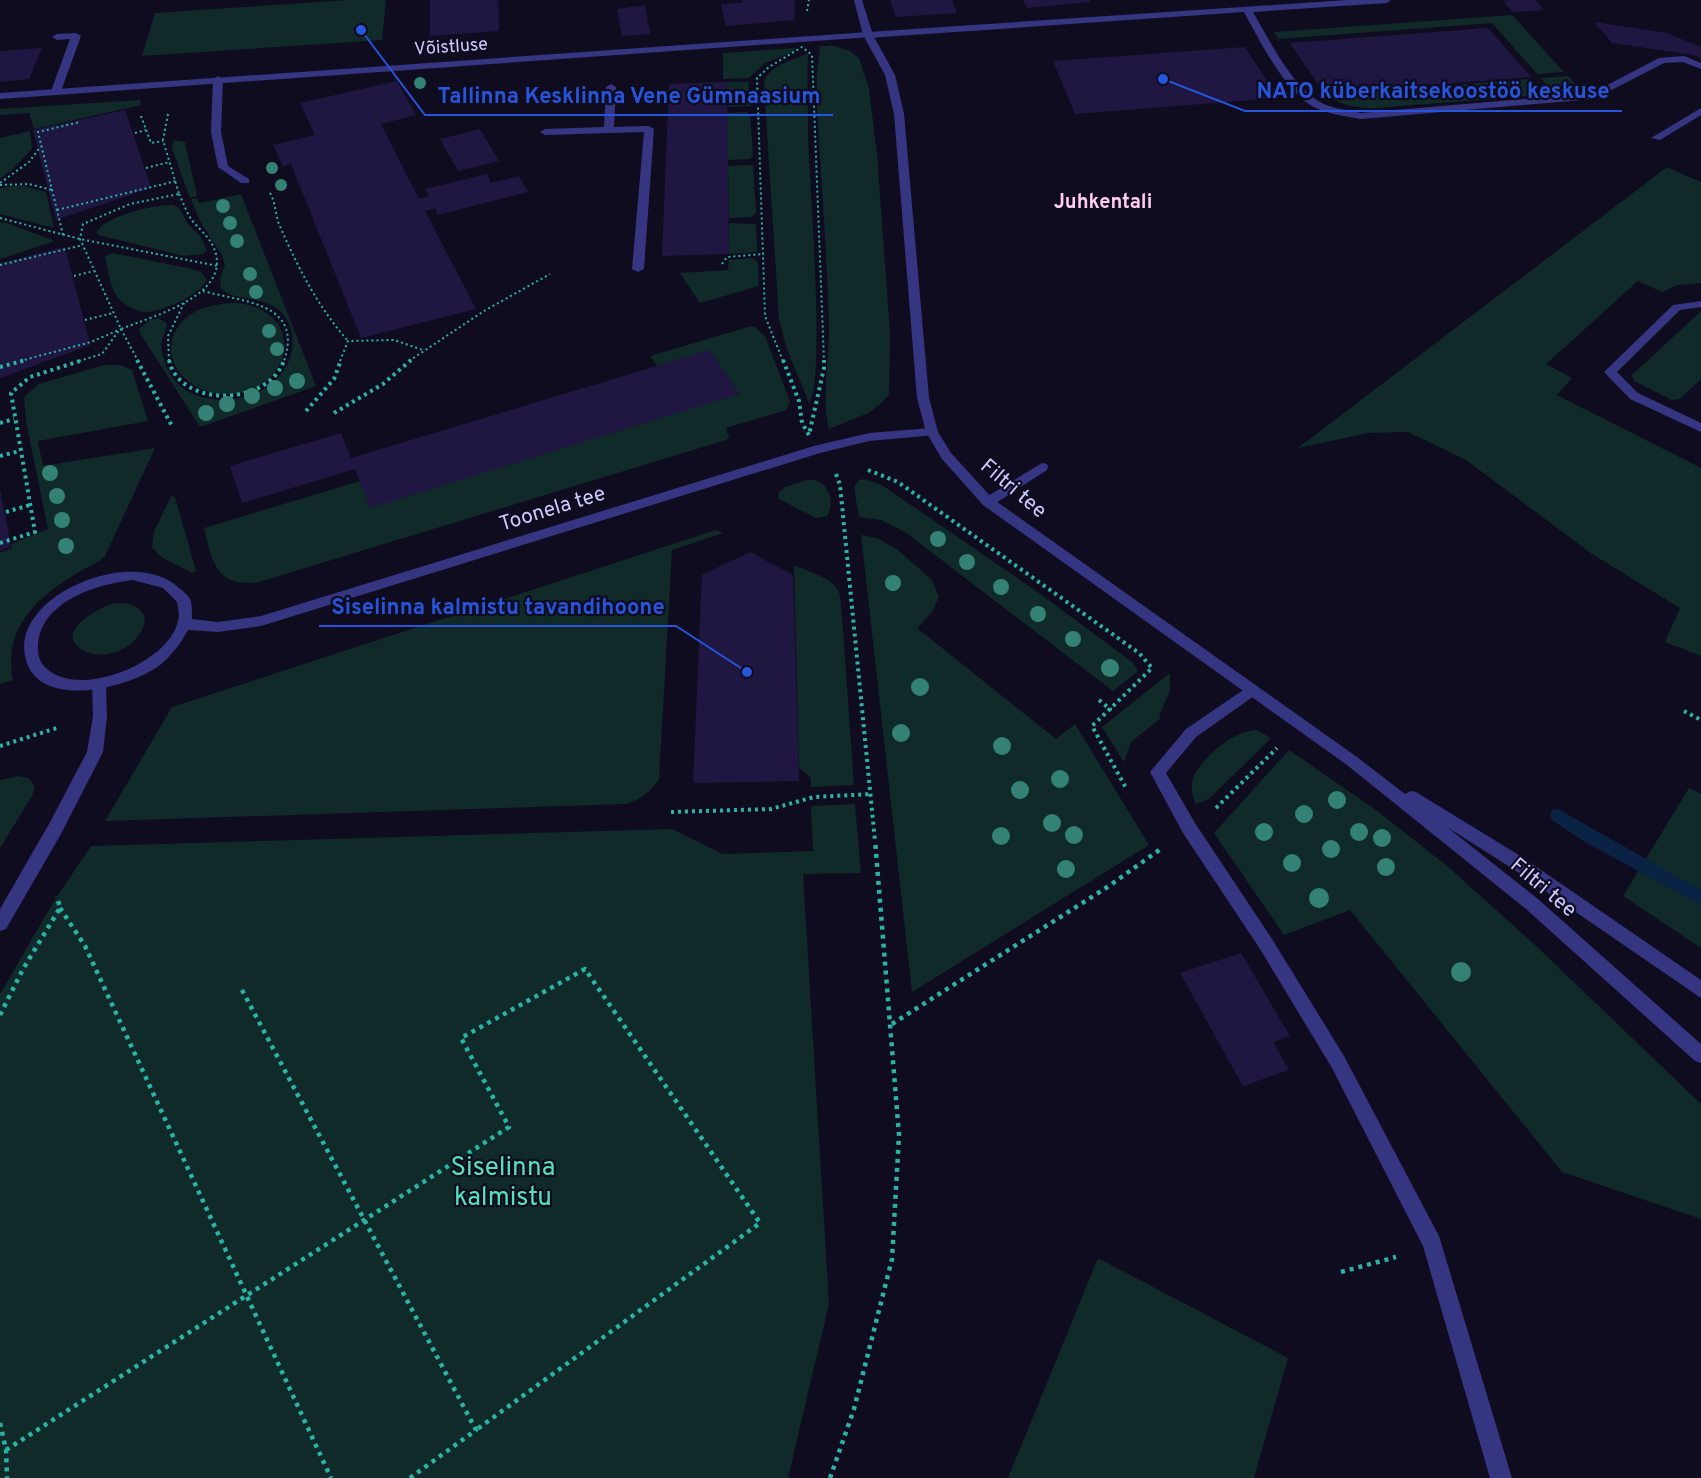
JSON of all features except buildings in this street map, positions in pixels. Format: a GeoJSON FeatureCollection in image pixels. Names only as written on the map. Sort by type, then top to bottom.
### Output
{"type":"FeatureCollection","features":[{"type":"Feature","properties":{"kind":"street","name":"Filtri tee"},"geometry":{"type":"LineString","coordinates":[[858,0],[868,35],[890,75],[898,114],[923,398],[932,432],[946,456],[988,502],[1352,761],[1532,904],[1701,1055]]}},
{"type":"Feature","properties":{"kind":"street","name":"Võistluse"},"geometry":{"type":"LineString","coordinates":[[0,96],[1033,22],[1388,0]]}},
{"type":"Feature","properties":{"kind":"street"},"geometry":{"type":"LineString","coordinates":[[1247,10],[1285,70],[1303,93],[1315,103],[1337,112],[1361,116],[1594,96],[1662,60],[1684,59],[1701,66]]}},
{"type":"Feature","properties":{"kind":"street"},"geometry":{"type":"LineString","coordinates":[[56,91],[76,36],[57,37]]}},
{"type":"Feature","properties":{"kind":"street"},"geometry":{"type":"LineString","coordinates":[[218,79],[216,132],[224,167],[245,181]]}},
{"type":"Feature","properties":{"kind":"street"},"geometry":{"type":"LineString","coordinates":[[609,130],[611,87]]}},
{"type":"Feature","properties":{"kind":"street"},"geometry":{"type":"LineString","coordinates":[[1656,138],[1701,111]]}},
{"type":"Feature","properties":{"kind":"street"},"geometry":{"type":"LineString","coordinates":[[545,132],[649,129],[638,269]]}},
{"type":"Feature","properties":{"kind":"street"},"geometry":{"type":"LineString","coordinates":[[1699,423],[1634,396],[1610,372],[1677,307],[1701,304]]}},
{"type":"Feature","properties":{"kind":"street","name":"Toonela tee"},"geometry":{"type":"LineString","coordinates":[[185,624],[218,627],[261,621],[818,449],[869,437],[932,432]]}},
{"type":"Feature","properties":{"kind":"street"},"geometry":{"type":"LineString","coordinates":[[988,502],[1042,467]]}},
{"type":"Feature","properties":{"kind":"street"},"geometry":{"type":"LineString","coordinates":[[133,574],[153,577],[169,584],[180,594],[186,608],[185,624],[169,651],[138,673],[99,685],[76,686],[55,682],[40,672],[31,658],[30,643],[35,625],[48,609],[66,595],[87,584],[110,577],[133,574]]}},
{"type":"Feature","properties":{"kind":"street"},"geometry":{"type":"LineString","coordinates":[[0,924],[33,869],[95,752],[100,716],[99,685]]}},
{"type":"Feature","properties":{"kind":"street"},"geometry":{"type":"LineString","coordinates":[[1252,690],[1191,733],[1158,772],[1189,828],[1266,944],[1338,1062],[1432,1243],[1501,1478]]}},
{"type":"Feature","properties":{"kind":"street","name":"Filtri tee"},"geometry":{"type":"LineString","coordinates":[[1352,761],[1516,862],[1701,990]]}},
{"type":"Feature","properties":{"kind":"path"},"geometry":{"type":"LineString","coordinates":[[802,47],[812,55],[824,368],[809,435],[802,423],[799,401],[765,316],[764,254],[757,78],[769,67],[802,47]]}},
{"type":"Feature","properties":{"kind":"path"},"geometry":{"type":"LineString","coordinates":[[0,366],[92,342],[184,303],[203,291],[215,278],[218,266],[212,244],[190,217],[179,194],[163,141],[173,82]]}},
{"type":"Feature","properties":{"kind":"path"},"geometry":{"type":"LineString","coordinates":[[139,109],[151,143],[163,141]]}},
{"type":"Feature","properties":{"kind":"path"},"geometry":{"type":"LineString","coordinates":[[63,235],[38,132],[83,122]]}},
{"type":"Feature","properties":{"kind":"path"},"geometry":{"type":"LineString","coordinates":[[135,133],[146,130]]}},
{"type":"Feature","properties":{"kind":"path"},"geometry":{"type":"LineString","coordinates":[[0,184],[29,162],[41,146]]}},
{"type":"Feature","properties":{"kind":"path"},"geometry":{"type":"LineString","coordinates":[[146,168],[170,162]]}},
{"type":"Feature","properties":{"kind":"path"},"geometry":{"type":"LineString","coordinates":[[57,210],[176,181]]}},
{"type":"Feature","properties":{"kind":"path"},"geometry":{"type":"LineString","coordinates":[[245,181],[264,185],[276,202],[278,220],[305,280],[329,321],[348,341],[394,340],[424,350]]}},
{"type":"Feature","properties":{"kind":"path"},"geometry":{"type":"LineString","coordinates":[[0,184],[29,184],[53,190]]}},
{"type":"Feature","properties":{"kind":"path"},"geometry":{"type":"LineString","coordinates":[[173,428],[113,313],[80,239],[83,224],[96,216],[162,196],[179,194]]}},
{"type":"Feature","properties":{"kind":"path"},"geometry":{"type":"LineString","coordinates":[[0,218],[80,239],[218,266]]}},
{"type":"Feature","properties":{"kind":"path"},"geometry":{"type":"LineString","coordinates":[[0,265],[83,245]]}},
{"type":"Feature","properties":{"kind":"path"},"geometry":{"type":"LineString","coordinates":[[722,264],[727,257],[764,254]]}},
{"type":"Feature","properties":{"kind":"path"},"geometry":{"type":"LineString","coordinates":[[74,276],[94,271]]}},
{"type":"Feature","properties":{"kind":"path"},"geometry":{"type":"LineString","coordinates":[[334,412],[382,384],[424,350],[484,311],[550,274]]}},
{"type":"Feature","properties":{"kind":"path"},"geometry":{"type":"LineString","coordinates":[[184,303],[166,344],[171,368],[182,381],[202,393],[226,397],[260,389],[275,379],[285,363],[289,344],[286,328],[278,315],[264,306],[203,291]]}},
{"type":"Feature","properties":{"kind":"path"},"geometry":{"type":"LineString","coordinates":[[85,320],[113,313]]}},
{"type":"Feature","properties":{"kind":"path"},"geometry":{"type":"LineString","coordinates":[[0,543],[35,532],[11,393],[30,377],[102,354],[121,329]]}},
{"type":"Feature","properties":{"kind":"path"},"geometry":{"type":"LineString","coordinates":[[306,411],[334,379],[348,341]]}},
{"type":"Feature","properties":{"kind":"path"},"geometry":{"type":"LineString","coordinates":[[0,423],[14,419]]}},
{"type":"Feature","properties":{"kind":"path"},"geometry":{"type":"LineString","coordinates":[[0,456],[20,451]]}},
{"type":"Feature","properties":{"kind":"path"},"geometry":{"type":"LineString","coordinates":[[830,1478],[854,1409],[892,1259],[900,1135],[871,794],[840,484],[832,469],[841,469]]}},
{"type":"Feature","properties":{"kind":"path"},"geometry":{"type":"LineString","coordinates":[[860,470],[869,470],[898,482],[1139,653],[1152,668],[1110,709]]}},
{"type":"Feature","properties":{"kind":"path"},"geometry":{"type":"LineString","coordinates":[[6,512],[30,505]]}},
{"type":"Feature","properties":{"kind":"path"},"geometry":{"type":"LineString","coordinates":[[1684,711],[1701,720]]}},
{"type":"Feature","properties":{"kind":"path"},"geometry":{"type":"LineString","coordinates":[[0,746],[60,727]]}},
{"type":"Feature","properties":{"kind":"path"},"geometry":{"type":"LineString","coordinates":[[671,812],[771,809],[814,797],[871,794]]}},
{"type":"Feature","properties":{"kind":"path"},"geometry":{"type":"LineString","coordinates":[[892,1025],[1109,886],[1189,828]]}},
{"type":"Feature","properties":{"kind":"path"},"geometry":{"type":"LineString","coordinates":[[56,892],[60,908],[85,945],[331,1478]]}},
{"type":"Feature","properties":{"kind":"path"},"geometry":{"type":"LineString","coordinates":[[0,1015],[23,969],[60,908]]}},
{"type":"Feature","properties":{"kind":"path"},"geometry":{"type":"LineString","coordinates":[[6,1450],[247,1296],[363,1218],[509,1127],[461,1038],[585,969],[760,1223],[410,1478]]}},
{"type":"Feature","properties":{"kind":"path"},"geometry":{"type":"LineString","coordinates":[[242,990],[476,1430]]}},
{"type":"Feature","properties":{"kind":"path"},"geometry":{"type":"LineString","coordinates":[[1391,1247],[1400,1268]]}},
{"type":"Feature","properties":{"kind":"path"},"geometry":{"type":"LineString","coordinates":[[1341,1272],[1396,1257]]}},
{"type":"Feature","properties":{"kind":"path"},"geometry":{"type":"LineString","coordinates":[[0,1423],[6,1450],[7,1478]]}},
{"type":"Feature","properties":{"kind":"green space"},"geometry":{"type":"Polygon","coordinates":[[[349,0],[386,0],[382,40],[142,56],[155,13],[349,0]]]}},
{"type":"Feature","properties":{"kind":"green space"},"geometry":{"type":"Polygon","coordinates":[[[1512,15],[1564,72],[1537,74],[1492,23],[1278,39],[1274,32],[1512,15]]]}},
{"type":"Feature","properties":{"kind":"green space"},"geometry":{"type":"Polygon","coordinates":[[[820,46],[834,46],[850,51],[859,58],[869,89],[877,154],[890,333],[889,394],[882,403],[868,413],[829,429],[826,405],[828,297],[817,108],[820,46]]]}},
{"type":"Feature","properties":{"kind":"green space"},"geometry":{"type":"Polygon","coordinates":[[[796,48],[793,52],[765,63],[749,78],[723,79],[723,53],[796,48]]]}},
{"type":"Feature","properties":{"kind":"green space"},"geometry":{"type":"Polygon","coordinates":[[[808,53],[808,135],[816,320],[814,388],[809,403],[787,349],[779,319],[764,85],[769,73],[775,68],[808,53]]]}},
{"type":"Feature","properties":{"kind":"green space"},"geometry":{"type":"Polygon","coordinates":[[[1568,76],[1582,92],[1554,94],[1541,78],[1568,76]]]}},
{"type":"Feature","properties":{"kind":"green space"},"geometry":{"type":"Polygon","coordinates":[[[1529,79],[1542,95],[1362,108],[1338,102],[1327,95],[1529,79]]]}},
{"type":"Feature","properties":{"kind":"green space"},"geometry":{"type":"Polygon","coordinates":[[[727,82],[748,82],[751,106],[728,107],[727,82]]]}},
{"type":"Feature","properties":{"kind":"green space"},"geometry":{"type":"Polygon","coordinates":[[[140,100],[141,105],[34,129],[29,113],[0,115],[0,109],[140,100]]]}},
{"type":"Feature","properties":{"kind":"green space"},"geometry":{"type":"Polygon","coordinates":[[[746,112],[750,114],[753,156],[749,159],[728,160],[727,113],[746,112]]]}},
{"type":"Feature","properties":{"kind":"green space"},"geometry":{"type":"Polygon","coordinates":[[[30,131],[32,149],[0,179],[0,138],[30,131]]]}},
{"type":"Feature","properties":{"kind":"green space"},"geometry":{"type":"Polygon","coordinates":[[[173,140],[185,142],[197,196],[190,198],[172,148],[173,140]]]}},
{"type":"Feature","properties":{"kind":"green space"},"geometry":{"type":"Polygon","coordinates":[[[728,166],[753,166],[756,213],[752,217],[729,218],[728,166]]]}},
{"type":"Feature","properties":{"kind":"green space"},"geometry":{"type":"Polygon","coordinates":[[[1667,167],[1701,182],[1701,283],[1678,285],[1662,292],[1638,281],[1546,364],[1572,378],[1557,395],[1701,468],[1701,656],[1665,642],[1680,608],[1592,554],[1466,460],[1408,432],[1368,433],[1298,448],[1667,167]]]}},
{"type":"Feature","properties":{"kind":"green space"},"geometry":{"type":"Polygon","coordinates":[[[24,186],[46,192],[54,228],[0,214],[0,188],[24,186]]]}},
{"type":"Feature","properties":{"kind":"green space"},"geometry":{"type":"Polygon","coordinates":[[[241,194],[316,386],[200,427],[139,329],[150,320],[158,318],[167,323],[161,343],[165,363],[176,381],[192,393],[211,399],[233,399],[253,394],[271,383],[285,368],[292,349],[289,325],[279,310],[261,301],[234,296],[221,288],[220,278],[225,265],[222,255],[201,223],[191,199],[197,198],[199,203],[241,194]]]}},
{"type":"Feature","properties":{"kind":"green space"},"geometry":{"type":"Polygon","coordinates":[[[173,205],[179,208],[188,224],[201,237],[207,251],[203,254],[184,256],[98,235],[97,232],[102,226],[120,216],[143,209],[173,205]]]}},
{"type":"Feature","properties":{"kind":"green space"},"geometry":{"type":"Polygon","coordinates":[[[0,222],[7,223],[55,241],[0,259],[0,222]]]}},
{"type":"Feature","properties":{"kind":"green space"},"geometry":{"type":"Polygon","coordinates":[[[729,223],[756,224],[757,252],[729,254],[729,223]]]}},
{"type":"Feature","properties":{"kind":"green space"},"geometry":{"type":"Polygon","coordinates":[[[113,253],[192,269],[201,272],[207,280],[203,286],[180,302],[153,311],[139,311],[123,302],[114,291],[105,256],[113,253]]]}},
{"type":"Feature","properties":{"kind":"green space"},"geometry":{"type":"Polygon","coordinates":[[[752,258],[758,262],[759,286],[700,303],[680,273],[728,270],[729,260],[752,258]]]}},
{"type":"Feature","properties":{"kind":"green space"},"geometry":{"type":"Polygon","coordinates":[[[237,303],[262,310],[278,323],[284,340],[282,357],[274,374],[259,387],[238,394],[213,393],[201,389],[191,383],[175,366],[171,344],[175,333],[187,317],[200,309],[237,303]]]}},
{"type":"Feature","properties":{"kind":"green space"},"geometry":{"type":"Polygon","coordinates":[[[1701,311],[1701,379],[1680,399],[1672,400],[1634,381],[1632,375],[1701,311]]]}},
{"type":"Feature","properties":{"kind":"green space"},"geometry":{"type":"Polygon","coordinates":[[[748,327],[755,327],[765,336],[790,402],[786,410],[726,428],[729,437],[726,440],[259,582],[245,583],[225,577],[214,562],[204,528],[360,481],[739,394],[710,351],[657,366],[650,356],[748,327]]]}},
{"type":"Feature","properties":{"kind":"green space"},"geometry":{"type":"Polygon","coordinates":[[[104,365],[121,365],[132,370],[148,421],[38,441],[43,466],[155,448],[105,556],[49,592],[35,606],[23,621],[15,638],[11,658],[13,680],[0,684],[0,553],[12,548],[11,544],[48,529],[26,421],[24,397],[39,384],[104,365]]]}},
{"type":"Feature","properties":{"kind":"green space"},"geometry":{"type":"Polygon","coordinates":[[[865,479],[882,485],[1039,593],[1132,662],[1138,671],[1113,691],[905,532],[881,520],[859,517],[854,487],[859,480],[865,479]]]}},
{"type":"Feature","properties":{"kind":"green space"},"geometry":{"type":"Polygon","coordinates":[[[807,480],[820,482],[828,491],[831,503],[827,516],[816,518],[779,499],[778,493],[785,487],[807,480]]]}},
{"type":"Feature","properties":{"kind":"green space"},"geometry":{"type":"Polygon","coordinates":[[[171,496],[175,497],[196,571],[193,573],[161,557],[152,547],[154,532],[171,496]]]}},
{"type":"Feature","properties":{"kind":"green space"},"geometry":{"type":"Polygon","coordinates":[[[716,530],[723,533],[672,550],[659,779],[649,792],[636,800],[626,804],[105,821],[172,707],[716,530]]]}},
{"type":"Feature","properties":{"kind":"green space"},"geometry":{"type":"Polygon","coordinates":[[[861,535],[877,538],[898,550],[932,580],[939,597],[932,612],[917,628],[1056,739],[1075,724],[1149,845],[912,992],[861,535]]]}},
{"type":"Feature","properties":{"kind":"green space"},"geometry":{"type":"Polygon","coordinates":[[[794,565],[826,579],[839,592],[854,785],[811,787],[811,778],[799,768],[794,565]]]}},
{"type":"Feature","properties":{"kind":"green space"},"geometry":{"type":"Polygon","coordinates":[[[115,603],[133,605],[145,617],[139,636],[123,649],[113,653],[92,654],[83,650],[75,643],[73,636],[75,629],[90,615],[115,603]]]}},
{"type":"Feature","properties":{"kind":"green space"},"geometry":{"type":"Polygon","coordinates":[[[1170,673],[1170,691],[1159,716],[1161,718],[1131,742],[1124,762],[1102,727],[1170,673]]]}},
{"type":"Feature","properties":{"kind":"green space"},"geometry":{"type":"Polygon","coordinates":[[[1257,730],[1271,738],[1209,799],[1196,804],[1193,798],[1192,783],[1199,768],[1212,753],[1229,740],[1248,731],[1257,730]]]}},
{"type":"Feature","properties":{"kind":"green space"},"geometry":{"type":"Polygon","coordinates":[[[1289,750],[1376,810],[1446,865],[1534,944],[1701,1104],[1701,1219],[1562,1172],[1350,910],[1284,935],[1214,833],[1289,750]]]}},
{"type":"Feature","properties":{"kind":"green space"},"geometry":{"type":"Polygon","coordinates":[[[18,776],[28,778],[35,786],[32,796],[0,848],[0,780],[18,776]]]}},
{"type":"Feature","properties":{"kind":"green space"},"geometry":{"type":"Polygon","coordinates":[[[1689,788],[1701,794],[1701,948],[1623,896],[1689,788]]]}},
{"type":"Feature","properties":{"kind":"green space","name":"Siselinna kalmistu"},"geometry":{"type":"Polygon","coordinates":[[[855,804],[861,873],[803,874],[829,1304],[788,1478],[0,1478],[0,994],[54,901],[91,846],[672,829],[723,854],[813,851],[811,806],[855,804]]]}},
{"type":"Feature","properties":{"kind":"green space"},"geometry":{"type":"Polygon","coordinates":[[[1098,1258],[1288,1358],[1254,1478],[1008,1478],[1098,1258]]]}},
{"type":"Feature","properties":{"kind":"waterway"},"geometry":{"type":"LineString","coordinates":[[1558,815],[1591,837],[1701,898]]}},
{"type":"Feature","properties":{"kind":"place","name":"Tallinna Kesklinna Vene Gümnaasium"},"geometry":{"type":"Point","coordinates":[361,30]}},
{"type":"Feature","properties":{"kind":"place","name":"NATO küberkaitsekoostöö keskuse"},"geometry":{"type":"Point","coordinates":[1163,79]}},
{"type":"Feature","properties":{"kind":"place","name":"Siselinna kalmistu tavandihoone"},"geometry":{"type":"Point","coordinates":[747,672]}},
{"type":"Feature","properties":{"kind":"district","name":"Juhkentali"},"geometry":{"type":"Point","coordinates":[1103,201]}}]}
